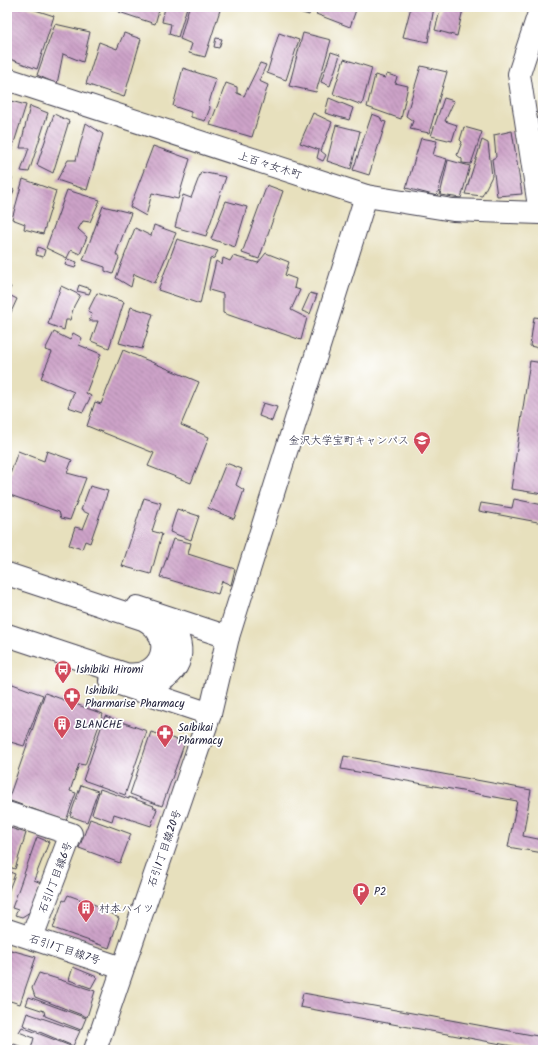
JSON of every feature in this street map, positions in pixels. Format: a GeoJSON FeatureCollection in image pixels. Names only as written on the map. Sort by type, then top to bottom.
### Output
{"type":"FeatureCollection","features":[{"type":"Feature","properties":{"kind":"street"},"geometry":{"type":"LineString","coordinates":[[541,7],[520,74],[541,212]]}},
{"type":"Feature","properties":{"kind":"street","name":"上百々女木町"},"geometry":{"type":"LineString","coordinates":[[7,80],[366,196],[453,210],[541,212]]}},
{"type":"Feature","properties":{"kind":"street","name":"石引1丁目線20号"},"geometry":{"type":"LineString","coordinates":[[95,1050],[210,714],[228,637],[366,196]]}},
{"type":"Feature","properties":{"kind":"street"},"geometry":{"type":"LineString","coordinates":[[7,563],[228,637]]}},
{"type":"Feature","properties":{"kind":"street"},"geometry":{"type":"LineString","coordinates":[[7,574],[143,619],[156,628],[160,636],[162,649],[158,661],[151,669],[143,674],[133,676],[7,635]]}},
{"type":"Feature","properties":{"kind":"street"},"geometry":{"type":"LineString","coordinates":[[143,691],[159,684],[170,676],[179,660],[180,643],[178,634],[168,618]]}},
{"type":"Feature","properties":{"kind":"street"},"geometry":{"type":"LineString","coordinates":[[7,646],[210,714]]}},
{"type":"Feature","properties":{"kind":"street","name":"石引1丁目線6号"},"geometry":{"type":"LineString","coordinates":[[7,813],[71,834],[32,938]]}},
{"type":"Feature","properties":{"kind":"street","name":"石引1丁目線7号"},"geometry":{"type":"LineString","coordinates":[[7,930],[122,968]]}},
{"type":"Feature","properties":{"kind":"building"},"geometry":{"type":"Polygon","coordinates":[[[10,7],[26,7],[54,16],[37,69],[7,58],[7,47],[10,37],[7,35],[7,14],[10,7]]]}},
{"type":"Feature","properties":{"kind":"building"},"geometry":{"type":"Polygon","coordinates":[[[121,7],[160,7],[155,24],[119,12],[121,7]]]}},
{"type":"Feature","properties":{"kind":"building"},"geometry":{"type":"Polygon","coordinates":[[[165,7],[187,7],[178,37],[169,34],[171,24],[162,22],[165,7]]]}},
{"type":"Feature","properties":{"kind":"building"},"geometry":{"type":"Polygon","coordinates":[[[189,7],[221,7],[205,57],[189,53],[192,44],[180,39],[189,7]]]}},
{"type":"Feature","properties":{"kind":"building"},"geometry":{"type":"Polygon","coordinates":[[[283,7],[311,7],[309,15],[283,7]]]}},
{"type":"Feature","properties":{"kind":"building"},"geometry":{"type":"Polygon","coordinates":[[[320,7],[357,7],[350,27],[316,14],[320,7]]]}},
{"type":"Feature","properties":{"kind":"building"},"geometry":{"type":"Polygon","coordinates":[[[411,7],[434,7],[428,42],[403,37],[411,7]]]}},
{"type":"Feature","properties":{"kind":"building"},"geometry":{"type":"Polygon","coordinates":[[[441,7],[455,7],[463,9],[457,36],[435,30],[441,7]]]}},
{"type":"Feature","properties":{"kind":"building"},"geometry":{"type":"Polygon","coordinates":[[[55,24],[90,32],[83,62],[63,54],[57,84],[37,75],[55,24]]]}},
{"type":"Feature","properties":{"kind":"building"},"geometry":{"type":"Polygon","coordinates":[[[124,33],[141,39],[124,97],[86,84],[99,42],[117,49],[124,33]]]}},
{"type":"Feature","properties":{"kind":"building"},"geometry":{"type":"Polygon","coordinates":[[[279,33],[299,40],[286,80],[267,73],[279,33]]]}},
{"type":"Feature","properties":{"kind":"building"},"geometry":{"type":"Polygon","coordinates":[[[303,33],[331,40],[316,92],[289,86],[303,33]]]}},
{"type":"Feature","properties":{"kind":"building"},"geometry":{"type":"Polygon","coordinates":[[[216,38],[222,39],[219,48],[214,47],[216,38]]]}},
{"type":"Feature","properties":{"kind":"building"},"geometry":{"type":"Polygon","coordinates":[[[331,52],[340,55],[330,86],[321,82],[331,52]]]}},
{"type":"Feature","properties":{"kind":"building"},"geometry":{"type":"Polygon","coordinates":[[[344,59],[372,68],[362,105],[333,94],[344,59]]]}},
{"type":"Feature","properties":{"kind":"building"},"geometry":{"type":"Polygon","coordinates":[[[260,63],[266,65],[259,81],[268,85],[252,137],[210,125],[226,83],[237,87],[237,93],[244,96],[260,63]]]}},
{"type":"Feature","properties":{"kind":"building"},"geometry":{"type":"Polygon","coordinates":[[[421,66],[447,72],[429,133],[410,129],[413,121],[406,116],[421,66]]]}},
{"type":"Feature","properties":{"kind":"building"},"geometry":{"type":"Polygon","coordinates":[[[183,68],[216,79],[209,103],[210,108],[205,121],[191,117],[191,112],[173,106],[183,68]]]}},
{"type":"Feature","properties":{"kind":"building"},"geometry":{"type":"Polygon","coordinates":[[[387,74],[397,77],[395,83],[408,86],[401,119],[367,107],[375,75],[385,78],[387,74]]]}},
{"type":"Feature","properties":{"kind":"building"},"geometry":{"type":"Polygon","coordinates":[[[329,98],[353,108],[349,120],[325,113],[329,98]]]}},
{"type":"Feature","properties":{"kind":"building"},"geometry":{"type":"Polygon","coordinates":[[[444,98],[454,101],[445,121],[457,125],[452,141],[431,136],[444,98]]]}},
{"type":"Feature","properties":{"kind":"building"},"geometry":{"type":"Polygon","coordinates":[[[7,100],[26,105],[7,165],[7,100]]]}},
{"type":"Feature","properties":{"kind":"building"},"geometry":{"type":"Polygon","coordinates":[[[30,106],[48,113],[29,172],[21,171],[29,148],[20,148],[30,106]]]}},
{"type":"Feature","properties":{"kind":"building"},"geometry":{"type":"Polygon","coordinates":[[[313,113],[332,122],[321,151],[326,155],[323,161],[317,158],[319,150],[300,143],[313,113]]]}},
{"type":"Feature","properties":{"kind":"building"},"geometry":{"type":"Polygon","coordinates":[[[54,114],[69,121],[53,173],[37,165],[54,114]]]}},
{"type":"Feature","properties":{"kind":"building"},"geometry":{"type":"Polygon","coordinates":[[[372,114],[380,117],[382,121],[386,122],[369,175],[353,170],[372,114]]]}},
{"type":"Feature","properties":{"kind":"building"},"geometry":{"type":"Polygon","coordinates":[[[86,123],[103,134],[87,190],[57,180],[68,160],[76,160],[86,123]]]}},
{"type":"Feature","properties":{"kind":"building"},"geometry":{"type":"Polygon","coordinates":[[[336,125],[360,131],[351,169],[327,161],[336,125]]]}},
{"type":"Feature","properties":{"kind":"building"},"geometry":{"type":"Polygon","coordinates":[[[464,127],[482,132],[471,164],[462,163],[462,159],[457,155],[462,142],[460,140],[464,127]]]}},
{"type":"Feature","properties":{"kind":"building"},"geometry":{"type":"Polygon","coordinates":[[[512,131],[522,194],[497,196],[492,159],[496,157],[494,135],[512,131]]]}},
{"type":"Feature","properties":{"kind":"building"},"geometry":{"type":"Polygon","coordinates":[[[421,138],[437,141],[433,155],[447,159],[437,196],[406,188],[421,138]]]}},
{"type":"Feature","properties":{"kind":"building"},"geometry":{"type":"Polygon","coordinates":[[[482,140],[488,143],[492,176],[482,196],[465,194],[482,140]]]}},
{"type":"Feature","properties":{"kind":"building"},"geometry":{"type":"Polygon","coordinates":[[[153,146],[190,159],[178,199],[152,193],[146,216],[130,207],[153,146]]]}},
{"type":"Feature","properties":{"kind":"building"},"geometry":{"type":"Polygon","coordinates":[[[448,160],[470,166],[461,198],[440,195],[448,160]]]}},
{"type":"Feature","properties":{"kind":"building"},"geometry":{"type":"Polygon","coordinates":[[[201,172],[226,177],[206,236],[175,227],[183,195],[191,198],[201,172]]]}},
{"type":"Feature","properties":{"kind":"building"},"geometry":{"type":"Polygon","coordinates":[[[7,176],[12,178],[10,188],[14,190],[7,208],[7,176]]]}},
{"type":"Feature","properties":{"kind":"building"},"geometry":{"type":"Polygon","coordinates":[[[23,179],[56,191],[43,234],[24,229],[25,224],[12,219],[23,179]]]}},
{"type":"Feature","properties":{"kind":"building"},"geometry":{"type":"Polygon","coordinates":[[[267,185],[283,191],[259,259],[242,253],[267,185]]]}},
{"type":"Feature","properties":{"kind":"building"},"geometry":{"type":"Polygon","coordinates":[[[67,190],[100,200],[90,222],[83,221],[78,229],[87,237],[80,254],[71,250],[67,258],[46,248],[67,190]]]}},
{"type":"Feature","properties":{"kind":"building"},"geometry":{"type":"Polygon","coordinates":[[[226,201],[247,207],[235,247],[211,239],[226,201]]]}},
{"type":"Feature","properties":{"kind":"building"},"geometry":{"type":"Polygon","coordinates":[[[103,206],[131,213],[116,254],[119,258],[113,274],[105,271],[105,267],[83,260],[103,206]]]}},
{"type":"Feature","properties":{"kind":"building"},"geometry":{"type":"Polygon","coordinates":[[[154,225],[176,233],[155,283],[134,274],[131,287],[116,278],[135,228],[151,236],[154,225]]]}},
{"type":"Feature","properties":{"kind":"building"},"geometry":{"type":"Polygon","coordinates":[[[177,239],[218,251],[214,258],[210,259],[200,304],[158,290],[177,239]]]}},
{"type":"Feature","properties":{"kind":"building"},"geometry":{"type":"Polygon","coordinates":[[[38,247],[45,250],[43,257],[36,255],[38,247]]]}},
{"type":"Feature","properties":{"kind":"building"},"geometry":{"type":"Polygon","coordinates":[[[266,253],[289,262],[285,275],[296,279],[294,288],[300,290],[291,310],[307,318],[301,340],[223,313],[223,294],[209,290],[216,261],[222,265],[223,258],[230,261],[233,256],[258,263],[266,253]]]}},
{"type":"Feature","properties":{"kind":"building"},"geometry":{"type":"Polygon","coordinates":[[[67,259],[77,262],[75,268],[65,265],[67,259]]]}},
{"type":"Feature","properties":{"kind":"building"},"geometry":{"type":"Polygon","coordinates":[[[7,285],[11,287],[7,294],[7,285]]]}},
{"type":"Feature","properties":{"kind":"building"},"geometry":{"type":"Polygon","coordinates":[[[79,285],[91,289],[89,294],[77,291],[79,285]]]}},
{"type":"Feature","properties":{"kind":"building"},"geometry":{"type":"Polygon","coordinates":[[[61,286],[80,295],[74,306],[70,320],[66,320],[64,330],[48,324],[61,286]]]}},
{"type":"Feature","properties":{"kind":"building"},"geometry":{"type":"Polygon","coordinates":[[[97,293],[124,302],[109,348],[91,341],[98,321],[89,321],[92,314],[88,311],[97,293]]]}},
{"type":"Feature","properties":{"kind":"building"},"geometry":{"type":"Polygon","coordinates":[[[310,293],[317,295],[310,314],[302,311],[310,293]]]}},
{"type":"Feature","properties":{"kind":"building"},"geometry":{"type":"Polygon","coordinates":[[[7,294],[17,299],[7,321],[7,294]]]}},
{"type":"Feature","properties":{"kind":"building"},"geometry":{"type":"Polygon","coordinates":[[[131,307],[153,314],[142,349],[119,343],[131,307]]]}},
{"type":"Feature","properties":{"kind":"building"},"geometry":{"type":"Polygon","coordinates":[[[534,317],[543,318],[543,349],[530,346],[534,317]]]}},
{"type":"Feature","properties":{"kind":"building"},"geometry":{"type":"Polygon","coordinates":[[[54,332],[70,340],[73,333],[82,338],[79,345],[101,354],[86,393],[91,396],[83,412],[68,407],[74,392],[41,378],[52,352],[45,350],[54,332]]]}},
{"type":"Feature","properties":{"kind":"building"},"geometry":{"type":"Polygon","coordinates":[[[123,350],[199,382],[181,425],[209,437],[191,483],[148,466],[154,453],[87,426],[95,402],[101,404],[123,350]]]}},
{"type":"Feature","properties":{"kind":"building"},"geometry":{"type":"Polygon","coordinates":[[[530,361],[543,363],[543,494],[511,489],[530,361]]]}},
{"type":"Feature","properties":{"kind":"building"},"geometry":{"type":"Polygon","coordinates":[[[263,403],[277,407],[272,421],[259,416],[263,403]]]}},
{"type":"Feature","properties":{"kind":"building"},"geometry":{"type":"Polygon","coordinates":[[[18,451],[44,461],[47,451],[72,460],[67,473],[86,478],[70,520],[61,518],[59,512],[7,494],[7,483],[18,451]]]}},
{"type":"Feature","properties":{"kind":"building"},"geometry":{"type":"Polygon","coordinates":[[[226,463],[242,469],[236,485],[244,490],[234,519],[208,508],[226,463]]]}},
{"type":"Feature","properties":{"kind":"building"},"geometry":{"type":"Polygon","coordinates":[[[90,486],[108,491],[90,543],[85,541],[82,549],[69,545],[75,527],[83,529],[89,514],[81,510],[90,486]]]}},
{"type":"Feature","properties":{"kind":"building"},"geometry":{"type":"Polygon","coordinates":[[[144,498],[161,503],[152,531],[162,534],[151,574],[122,566],[144,498]]]}},
{"type":"Feature","properties":{"kind":"building"},"geometry":{"type":"Polygon","coordinates":[[[514,499],[543,505],[543,523],[479,511],[481,503],[512,508],[514,499]]]}},
{"type":"Feature","properties":{"kind":"building"},"geometry":{"type":"Polygon","coordinates":[[[177,509],[199,516],[191,540],[170,532],[177,509]]]}},
{"type":"Feature","properties":{"kind":"building"},"geometry":{"type":"Polygon","coordinates":[[[173,539],[191,543],[188,554],[235,569],[231,585],[222,581],[218,594],[160,577],[173,539]]]}},
{"type":"Feature","properties":{"kind":"building"},"geometry":{"type":"Polygon","coordinates":[[[7,682],[43,695],[24,746],[7,741],[7,682]]]}},
{"type":"Feature","properties":{"kind":"building","name":"BLANCHE"},"geometry":{"type":"Polygon","coordinates":[[[45,693],[103,714],[85,765],[79,764],[70,791],[76,793],[66,821],[8,800],[45,693]]]}},
{"type":"Feature","properties":{"kind":"building"},"geometry":{"type":"Polygon","coordinates":[[[105,716],[147,731],[125,795],[83,780],[105,716]]]}},
{"type":"Feature","properties":{"kind":"building"},"geometry":{"type":"Polygon","coordinates":[[[151,732],[185,742],[162,806],[130,794],[151,732]]]}},
{"type":"Feature","properties":{"kind":"building"},"geometry":{"type":"Polygon","coordinates":[[[344,756],[531,790],[523,836],[543,840],[543,853],[508,847],[517,801],[341,769],[344,756]]]}},
{"type":"Feature","properties":{"kind":"building"},"geometry":{"type":"Polygon","coordinates":[[[81,785],[98,791],[87,822],[70,816],[81,785]]]}},
{"type":"Feature","properties":{"kind":"building"},"geometry":{"type":"Polygon","coordinates":[[[100,789],[154,806],[153,807],[157,809],[151,826],[114,814],[112,821],[92,814],[100,789]]]}},
{"type":"Feature","properties":{"kind":"building"},"geometry":{"type":"Polygon","coordinates":[[[90,819],[131,834],[120,863],[79,848],[90,819]]]}},
{"type":"Feature","properties":{"kind":"building"},"geometry":{"type":"Polygon","coordinates":[[[7,827],[26,833],[15,869],[7,866],[7,827]]]}},
{"type":"Feature","properties":{"kind":"building"},"geometry":{"type":"Polygon","coordinates":[[[37,837],[49,842],[34,880],[41,883],[30,912],[22,917],[15,915],[18,910],[12,908],[37,837]]]}},
{"type":"Feature","properties":{"kind":"building"},"geometry":{"type":"Polygon","coordinates":[[[7,871],[15,874],[7,895],[7,871]]]}},
{"type":"Feature","properties":{"kind":"building","name":"村本ハイツ"},"geometry":{"type":"Polygon","coordinates":[[[68,895],[101,907],[101,910],[119,918],[109,948],[53,928],[63,900],[65,901],[68,895]]]}},
{"type":"Feature","properties":{"kind":"building"},"geometry":{"type":"Polygon","coordinates":[[[7,949],[36,957],[20,1004],[7,1000],[7,949]]]}},
{"type":"Feature","properties":{"kind":"building"},"geometry":{"type":"Polygon","coordinates":[[[73,967],[97,977],[91,988],[69,980],[73,967]]]}},
{"type":"Feature","properties":{"kind":"building"},"geometry":{"type":"Polygon","coordinates":[[[39,973],[95,991],[87,1017],[35,997],[32,988],[39,973]]]}},
{"type":"Feature","properties":{"kind":"building"},"geometry":{"type":"Polygon","coordinates":[[[303,993],[543,1037],[543,1050],[534,1050],[300,1007],[303,993]]]}},
{"type":"Feature","properties":{"kind":"building"},"geometry":{"type":"Polygon","coordinates":[[[29,997],[86,1018],[81,1030],[45,1016],[44,1011],[26,1005],[29,997]]]}},
{"type":"Feature","properties":{"kind":"building"},"geometry":{"type":"Polygon","coordinates":[[[27,1013],[80,1031],[73,1046],[23,1025],[27,1013]]]}},
{"type":"Feature","properties":{"kind":"building"},"geometry":{"type":"Polygon","coordinates":[[[22,1027],[73,1047],[72,1050],[31,1049],[34,1038],[19,1032],[22,1027]]]}},
{"type":"Feature","properties":{"kind":"building"},"geometry":{"type":"Polygon","coordinates":[[[14,1044],[30,1050],[11,1050],[14,1044]]]}},
{"type":"Feature","properties":{"kind":"place","name":"金沢大学宝町キャンパス"},"geometry":{"type":"Point","coordinates":[422,455]}},
{"type":"Feature","properties":{"kind":"place","name":"Ishibiki Hiromi"},"geometry":{"type":"Point","coordinates":[63,684]}},
{"type":"Feature","properties":{"kind":"place","name":"Ishibiki Pharmarise Pharmacy"},"geometry":{"type":"Point","coordinates":[72,711]}},
{"type":"Feature","properties":{"kind":"place","name":"BLANCHE"},"geometry":{"type":"Point","coordinates":[62,739]}},
{"type":"Feature","properties":{"kind":"place","name":"Saibikai Pharmacy"},"geometry":{"type":"Point","coordinates":[165,748]}},
{"type":"Feature","properties":{"kind":"place","name":"P2"},"geometry":{"type":"Point","coordinates":[361,906]}},
{"type":"Feature","properties":{"kind":"place","name":"村本ハイツ"},"geometry":{"type":"Point","coordinates":[86,923]}}]}
